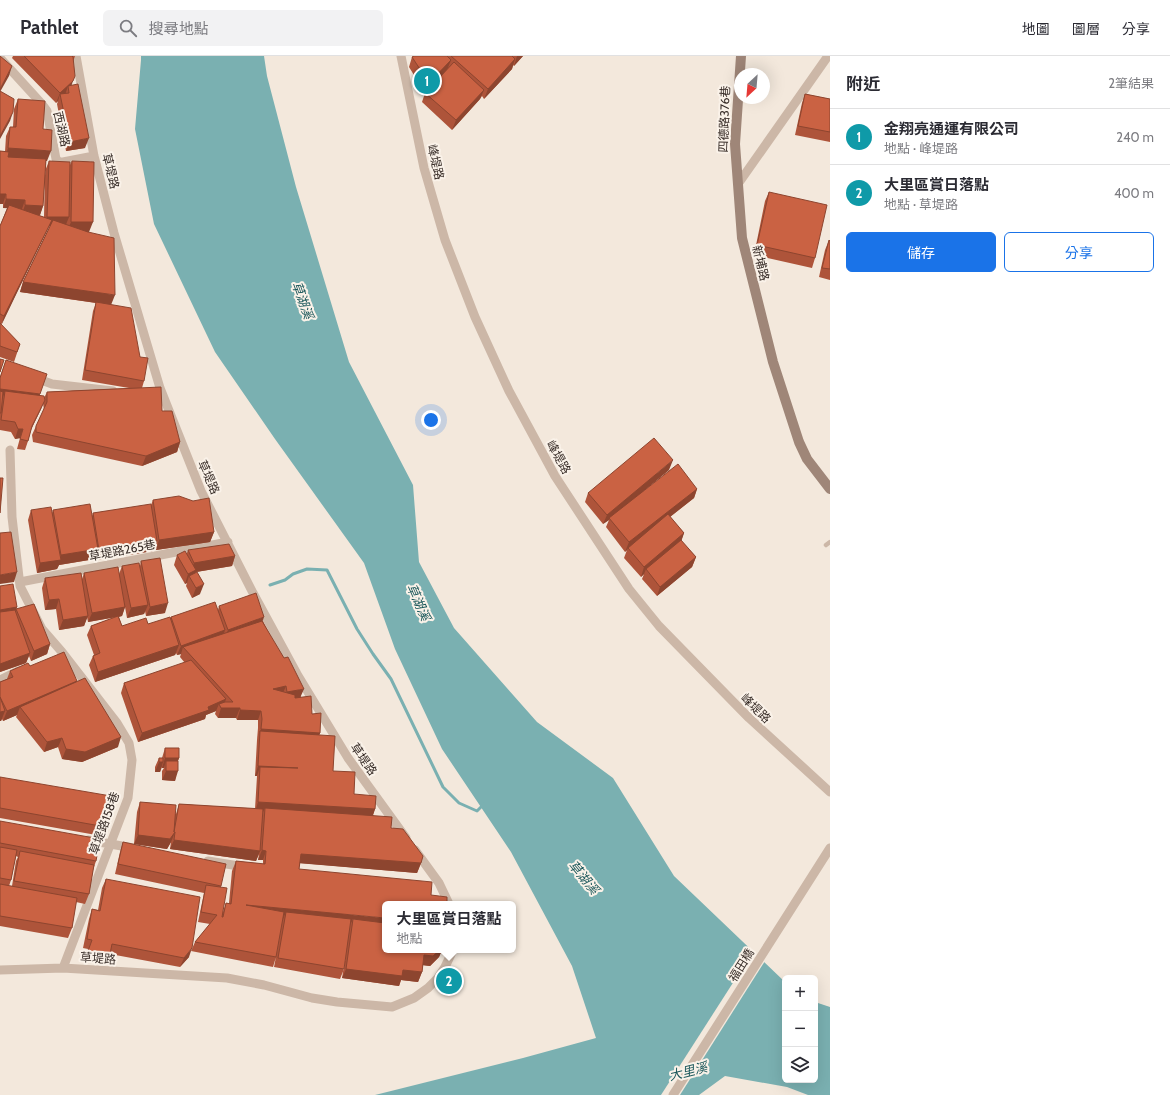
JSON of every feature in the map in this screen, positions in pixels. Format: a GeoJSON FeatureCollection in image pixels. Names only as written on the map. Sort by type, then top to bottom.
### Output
{"type":"FeatureCollection","features":[{"type":"Feature","properties":{"kind":"street","name":"草堤路"},"geometry":{"type":"LineString","coordinates":[[76,56],[94,156],[157,388],[201,491],[253,593],[297,674],[348,758],[439,883],[448,901]]}},
{"type":"Feature","properties":{"kind":"street","name":"峰堤路"},"geometry":{"type":"LineString","coordinates":[[401,56],[424,168],[445,240],[475,317],[509,391],[555,476],[629,590],[659,626],[749,718],[830,792]]}},
{"type":"Feature","properties":{"kind":"street","name":"四德路376巷"},"geometry":{"type":"LineString","coordinates":[[738,184],[735,144],[741,56]]}},
{"type":"Feature","properties":{"kind":"street"},"geometry":{"type":"LineString","coordinates":[[738,184],[828,56]]}},
{"type":"Feature","properties":{"kind":"street","name":"西湖路"},"geometry":{"type":"LineString","coordinates":[[0,58],[47,111],[56,158],[59,162],[94,156]]}},
{"type":"Feature","properties":{"kind":"street","name":"新埔路"},"geometry":{"type":"LineString","coordinates":[[738,184],[742,238],[774,362],[799,442],[807,459],[830,489]]}},
{"type":"Feature","properties":{"kind":"street"},"geometry":{"type":"LineString","coordinates":[[26,374],[52,384],[120,391]]}},
{"type":"Feature","properties":{"kind":"street","name":"草堤路158巷"},"geometry":{"type":"LineString","coordinates":[[10,450],[12,517],[18,585],[42,630],[58,654],[117,723],[129,743],[132,760],[128,798],[63,968]]}},
{"type":"Feature","properties":{"kind":"street","name":"草堤路265巷"},"geometry":{"type":"LineString","coordinates":[[18,585],[228,542]]}},
{"type":"Feature","properties":{"kind":"street"},"geometry":{"type":"LineString","coordinates":[[0,680],[28,668]]}},
{"type":"Feature","properties":{"kind":"street"},"geometry":{"type":"LineString","coordinates":[[79,839],[140,849]]}},
{"type":"Feature","properties":{"kind":"street","name":"福田橋"},"geometry":{"type":"LineString","coordinates":[[673,1095],[830,848]]}},
{"type":"Feature","properties":{"kind":"street"},"geometry":{"type":"LineString","coordinates":[[200,860],[253,868]]}},
{"type":"Feature","properties":{"kind":"street"},"geometry":{"type":"LineString","coordinates":[[423,882],[439,883]]}},
{"type":"Feature","properties":{"kind":"street","name":"草堤路"},"geometry":{"type":"LineString","coordinates":[[0,970],[63,968],[227,978],[264,985],[312,998],[392,1007],[414,998],[428,988],[438,978],[451,953]]}},
{"type":"Feature","properties":{"kind":"water"},"geometry":{"type":"Polygon","coordinates":[[[141,56],[264,56],[267,76],[296,187],[349,362],[413,485],[419,562],[454,628],[537,722],[613,778],[674,876],[782,979],[782,1083],[818,1083],[818,1003],[830,1007],[830,1095],[808,1095],[787,1087],[725,1076],[699,1095],[375,1095],[596,1038],[572,966],[511,852],[442,749],[395,649],[364,563],[215,352],[154,224],[135,129],[141,56]]]}},
{"type":"Feature","properties":{"kind":"pier"},"geometry":{"type":"Polygon","coordinates":[[[754,950],[765,961],[680,1095],[661,1095],[754,950]]]}},
{"type":"Feature","properties":{"kind":"building"},"geometry":{"type":"Polygon","coordinates":[[[0,56],[12,66],[0,89],[0,56]]]}},
{"type":"Feature","properties":{"kind":"building"},"geometry":{"type":"Polygon","coordinates":[[[24,56],[72,56],[75,76],[73,81],[60,93],[24,56]]]}},
{"type":"Feature","properties":{"kind":"building"},"geometry":{"type":"Polygon","coordinates":[[[447,56],[451,60],[429,83],[412,57],[447,56]]]}},
{"type":"Feature","properties":{"kind":"building"},"geometry":{"type":"Polygon","coordinates":[[[451,56],[512,56],[515,59],[488,89],[451,56]]]}},
{"type":"Feature","properties":{"kind":"building"},"geometry":{"type":"Polygon","coordinates":[[[454,62],[484,90],[456,120],[425,93],[454,62]]]}},
{"type":"Feature","properties":{"kind":"building"},"geometry":{"type":"Polygon","coordinates":[[[78,84],[89,138],[70,142],[60,94],[69,93],[68,86],[78,84]]]}},
{"type":"Feature","properties":{"kind":"building"},"geometry":{"type":"Polygon","coordinates":[[[0,91],[14,99],[13,112],[0,136],[0,91]]]}},
{"type":"Feature","properties":{"kind":"building"},"geometry":{"type":"Polygon","coordinates":[[[805,94],[830,99],[830,132],[798,126],[805,94]]]}},
{"type":"Feature","properties":{"kind":"building"},"geometry":{"type":"Polygon","coordinates":[[[18,99],[45,101],[43,129],[52,130],[51,151],[8,148],[10,127],[16,127],[18,99]]]}},
{"type":"Feature","properties":{"kind":"building"},"geometry":{"type":"Polygon","coordinates":[[[0,151],[9,152],[8,157],[46,159],[43,206],[25,205],[25,200],[6,199],[6,194],[0,194],[0,151]]]}},
{"type":"Feature","properties":{"kind":"building"},"geometry":{"type":"Polygon","coordinates":[[[49,161],[70,162],[69,217],[47,217],[49,161]]]}},
{"type":"Feature","properties":{"kind":"building"},"geometry":{"type":"Polygon","coordinates":[[[72,161],[94,162],[93,222],[71,222],[72,161]]]}},
{"type":"Feature","properties":{"kind":"building"},"geometry":{"type":"Polygon","coordinates":[[[769,192],[827,205],[815,258],[757,245],[769,192]]]}},
{"type":"Feature","properties":{"kind":"building"},"geometry":{"type":"Polygon","coordinates":[[[9,205],[52,220],[4,316],[0,314],[0,226],[9,205]]]}},
{"type":"Feature","properties":{"kind":"building"},"geometry":{"type":"Polygon","coordinates":[[[53,220],[88,232],[114,238],[115,295],[23,282],[53,220]]]}},
{"type":"Feature","properties":{"kind":"building"},"geometry":{"type":"Polygon","coordinates":[[[829,240],[830,241],[830,269],[822,268],[829,240]]]}},
{"type":"Feature","properties":{"kind":"building"},"geometry":{"type":"Polygon","coordinates":[[[96,302],[131,308],[140,357],[148,358],[144,381],[85,370],[96,302]]]}},
{"type":"Feature","properties":{"kind":"building"},"geometry":{"type":"Polygon","coordinates":[[[0,323],[20,344],[17,352],[0,346],[0,323]]]}},
{"type":"Feature","properties":{"kind":"building"},"geometry":{"type":"Polygon","coordinates":[[[0,359],[4,360],[0,372],[0,359]]]}},
{"type":"Feature","properties":{"kind":"building"},"geometry":{"type":"Polygon","coordinates":[[[6,360],[47,374],[40,394],[0,389],[0,378],[6,360]]]}},
{"type":"Feature","properties":{"kind":"building"},"geometry":{"type":"Polygon","coordinates":[[[161,387],[162,411],[172,411],[180,442],[146,456],[36,432],[36,426],[47,402],[47,392],[161,387]]]}},
{"type":"Feature","properties":{"kind":"building"},"geometry":{"type":"Polygon","coordinates":[[[0,391],[3,392],[1,413],[0,413],[0,391]]]}},
{"type":"Feature","properties":{"kind":"building"},"geometry":{"type":"Polygon","coordinates":[[[5,391],[44,396],[45,400],[32,426],[28,441],[20,439],[23,429],[18,429],[15,422],[1,420],[5,391]]]}},
{"type":"Feature","properties":{"kind":"building"},"geometry":{"type":"Polygon","coordinates":[[[654,438],[673,460],[607,515],[588,493],[654,438]]]}},
{"type":"Feature","properties":{"kind":"building"},"geometry":{"type":"Polygon","coordinates":[[[678,464],[697,489],[629,542],[609,518],[678,464]]]}},
{"type":"Feature","properties":{"kind":"building"},"geometry":{"type":"Polygon","coordinates":[[[0,478],[3,478],[0,513],[0,478]]]}},
{"type":"Feature","properties":{"kind":"building"},"geometry":{"type":"Polygon","coordinates":[[[179,496],[193,501],[209,498],[214,532],[159,540],[153,500],[179,496]]]}},
{"type":"Feature","properties":{"kind":"building"},"geometry":{"type":"Polygon","coordinates":[[[90,504],[98,549],[61,555],[53,510],[90,504]]]}},
{"type":"Feature","properties":{"kind":"building"},"geometry":{"type":"Polygon","coordinates":[[[151,504],[157,541],[99,550],[93,513],[151,504]]]}},
{"type":"Feature","properties":{"kind":"building"},"geometry":{"type":"Polygon","coordinates":[[[51,507],[61,560],[40,563],[31,510],[51,507]]]}},
{"type":"Feature","properties":{"kind":"building"},"geometry":{"type":"Polygon","coordinates":[[[668,514],[684,533],[644,567],[628,548],[668,514]]]}},
{"type":"Feature","properties":{"kind":"building"},"geometry":{"type":"Polygon","coordinates":[[[11,532],[17,572],[0,575],[0,533],[11,532]]]}},
{"type":"Feature","properties":{"kind":"building"},"geometry":{"type":"Polygon","coordinates":[[[681,540],[696,557],[660,587],[646,569],[681,540]]]}},
{"type":"Feature","properties":{"kind":"building"},"geometry":{"type":"Polygon","coordinates":[[[229,544],[235,556],[194,563],[188,550],[229,544]]]}},
{"type":"Feature","properties":{"kind":"building"},"geometry":{"type":"Polygon","coordinates":[[[185,551],[196,570],[188,574],[177,555],[185,551]]]}},
{"type":"Feature","properties":{"kind":"building"},"geometry":{"type":"Polygon","coordinates":[[[160,558],[168,603],[150,607],[141,561],[160,558]]]}},
{"type":"Feature","properties":{"kind":"building"},"geometry":{"type":"Polygon","coordinates":[[[139,563],[148,605],[131,608],[122,566],[139,563]]]}},
{"type":"Feature","properties":{"kind":"building"},"geometry":{"type":"Polygon","coordinates":[[[118,567],[125,607],[92,613],[84,573],[118,567]]]}},
{"type":"Feature","properties":{"kind":"building"},"geometry":{"type":"Polygon","coordinates":[[[197,572],[204,584],[196,588],[189,576],[197,572]]]}},
{"type":"Feature","properties":{"kind":"building"},"geometry":{"type":"Polygon","coordinates":[[[81,573],[88,616],[63,620],[59,599],[49,600],[45,578],[81,573]]]}},
{"type":"Feature","properties":{"kind":"building"},"geometry":{"type":"Polygon","coordinates":[[[13,584],[17,607],[0,610],[0,586],[13,584]]]}},
{"type":"Feature","properties":{"kind":"building"},"geometry":{"type":"Polygon","coordinates":[[[256,593],[264,617],[228,630],[219,606],[256,593]]]}},
{"type":"Feature","properties":{"kind":"building"},"geometry":{"type":"Polygon","coordinates":[[[215,602],[225,630],[181,646],[171,617],[215,602]]]}},
{"type":"Feature","properties":{"kind":"building"},"geometry":{"type":"Polygon","coordinates":[[[34,604],[50,644],[34,651],[16,609],[34,604]]]}},
{"type":"Feature","properties":{"kind":"building"},"geometry":{"type":"Polygon","coordinates":[[[15,610],[30,653],[0,664],[0,612],[15,610]]]}},
{"type":"Feature","properties":{"kind":"building"},"geometry":{"type":"Polygon","coordinates":[[[118,616],[122,626],[146,618],[148,624],[170,617],[179,645],[98,672],[93,656],[100,653],[91,626],[118,616]]]}},
{"type":"Feature","properties":{"kind":"building"},"geometry":{"type":"Polygon","coordinates":[[[262,621],[284,658],[288,657],[304,689],[287,692],[286,686],[273,689],[295,695],[295,698],[311,696],[312,714],[321,713],[320,733],[261,729],[261,711],[240,710],[240,708],[221,708],[219,704],[233,702],[183,647],[262,621]]]}},
{"type":"Feature","properties":{"kind":"building"},"geometry":{"type":"Polygon","coordinates":[[[64,652],[77,681],[7,711],[0,697],[0,682],[13,677],[10,671],[28,663],[30,666],[64,652]]]}},
{"type":"Feature","properties":{"kind":"building"},"geometry":{"type":"Polygon","coordinates":[[[191,660],[226,699],[208,707],[209,710],[142,733],[124,683],[191,660]]]}},
{"type":"Feature","properties":{"kind":"building"},"geometry":{"type":"Polygon","coordinates":[[[85,678],[121,737],[85,752],[66,749],[62,738],[47,742],[20,707],[85,678]]]}},
{"type":"Feature","properties":{"kind":"building"},"geometry":{"type":"Polygon","coordinates":[[[0,697],[5,711],[0,712],[0,697]]]}},
{"type":"Feature","properties":{"kind":"building"},"geometry":{"type":"Polygon","coordinates":[[[260,731],[335,736],[333,771],[355,772],[354,794],[376,796],[375,809],[258,802],[260,767],[298,768],[258,766],[260,731]]]}},
{"type":"Feature","properties":{"kind":"building"},"geometry":{"type":"Polygon","coordinates":[[[165,748],[179,748],[179,758],[165,758],[165,748]]]}},
{"type":"Feature","properties":{"kind":"building"},"geometry":{"type":"Polygon","coordinates":[[[159,758],[163,758],[163,762],[159,762],[159,758]]]}},
{"type":"Feature","properties":{"kind":"building"},"geometry":{"type":"Polygon","coordinates":[[[166,761],[178,761],[178,771],[166,771],[166,761]]]}},
{"type":"Feature","properties":{"kind":"building"},"geometry":{"type":"Polygon","coordinates":[[[0,777],[111,796],[106,827],[0,808],[0,777]]]}},
{"type":"Feature","properties":{"kind":"building"},"geometry":{"type":"Polygon","coordinates":[[[140,802],[176,805],[174,832],[179,804],[263,809],[260,851],[174,840],[175,832],[170,839],[138,835],[140,802]]]}},
{"type":"Feature","properties":{"kind":"building"},"geometry":{"type":"Polygon","coordinates":[[[265,808],[392,817],[391,828],[403,829],[423,856],[421,863],[301,854],[299,869],[432,882],[431,895],[447,897],[447,901],[382,901],[382,918],[246,905],[284,912],[276,957],[195,942],[217,915],[201,912],[206,885],[227,888],[223,917],[226,903],[231,904],[236,861],[265,864],[266,851],[262,850],[265,808]]]}},
{"type":"Feature","properties":{"kind":"building"},"geometry":{"type":"Polygon","coordinates":[[[0,821],[100,839],[96,861],[0,843],[0,821]]]}},
{"type":"Feature","properties":{"kind":"building"},"geometry":{"type":"Polygon","coordinates":[[[123,842],[226,864],[221,886],[118,864],[123,842]]]}},
{"type":"Feature","properties":{"kind":"building"},"geometry":{"type":"Polygon","coordinates":[[[0,847],[17,850],[11,880],[0,878],[0,847]]]}},
{"type":"Feature","properties":{"kind":"building"},"geometry":{"type":"Polygon","coordinates":[[[20,851],[94,865],[89,894],[14,881],[20,851]]]}},
{"type":"Feature","properties":{"kind":"building"},"geometry":{"type":"Polygon","coordinates":[[[106,879],[200,897],[192,948],[184,958],[112,944],[110,954],[88,951],[92,940],[87,939],[92,909],[100,911],[106,879]]]}},
{"type":"Feature","properties":{"kind":"building"},"geometry":{"type":"Polygon","coordinates":[[[0,884],[77,898],[72,928],[0,916],[0,884]]]}},
{"type":"Feature","properties":{"kind":"building"},"geometry":{"type":"Polygon","coordinates":[[[286,912],[351,919],[344,969],[278,958],[286,912]]]}},
{"type":"Feature","properties":{"kind":"building"},"geometry":{"type":"Polygon","coordinates":[[[353,919],[382,923],[382,953],[436,953],[433,956],[424,955],[422,972],[403,970],[402,976],[346,969],[353,919]]]}},
{"type":"Feature","properties":{"kind":"waterway"},"geometry":{"type":"LineString","coordinates":[[270,585],[285,580],[293,574],[307,569],[327,570],[357,629],[391,679],[443,787],[459,803],[477,811],[484,804]]}},
{"type":"Feature","properties":{"kind":"place","name":"金翔亮通運有限公司"},"geometry":{"type":"Point","coordinates":[427,81]}},
{"type":"Feature","properties":{"kind":"place","name":"大里區賞日落點"},"geometry":{"type":"Point","coordinates":[449,981]}},
{"type":"Feature","properties":{"kind":"water label","name":"草湖溪"},"geometry":{"type":"Point","coordinates":[303,300]}},
{"type":"Feature","properties":{"kind":"water label","name":"草湖溪"},"geometry":{"type":"Point","coordinates":[419,602]}},
{"type":"Feature","properties":{"kind":"water label","name":"草湖溪"},"geometry":{"type":"Point","coordinates":[584,877]}},
{"type":"Feature","properties":{"kind":"water label","name":"大里溪"},"geometry":{"type":"Point","coordinates":[688,1071]}}]}
